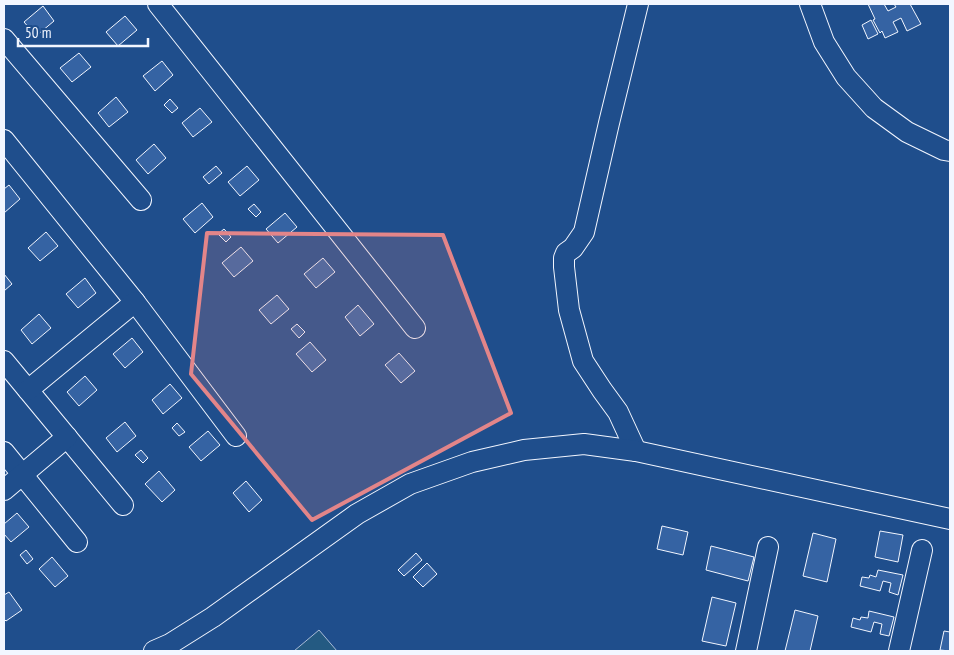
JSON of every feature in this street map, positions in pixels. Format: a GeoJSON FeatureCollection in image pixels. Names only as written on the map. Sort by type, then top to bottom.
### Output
{"type":"FeatureCollection","features":[{"type":"Feature","properties":{"kind":"street"},"geometry":{"type":"LineString","coordinates":[[158,4],[415,328]]}},
{"type":"Feature","properties":{"kind":"street"},"geometry":{"type":"LineString","coordinates":[[636,451],[618,412],[584,361],[570,310],[564,258],[584,232],[638,4]]}},
{"type":"Feature","properties":{"kind":"street"},"geometry":{"type":"LineString","coordinates":[[810,4],[824,42],[841,70],[874,108],[907,132],[944,150],[950,151]]}},
{"type":"Feature","properties":{"kind":"street"},"geometry":{"type":"LineString","coordinates":[[4,39],[141,200]]}},
{"type":"Feature","properties":{"kind":"street"},"geometry":{"type":"LineString","coordinates":[[4,140],[135,302],[236,436]]}},
{"type":"Feature","properties":{"kind":"street"},"geometry":{"type":"LineString","coordinates":[[28,390],[135,302]]}},
{"type":"Feature","properties":{"kind":"street"},"geometry":{"type":"LineString","coordinates":[[4,361],[123,505]]}},
{"type":"Feature","properties":{"kind":"street"},"geometry":{"type":"LineString","coordinates":[[4,490],[67,437]]}},
{"type":"Feature","properties":{"kind":"street"},"geometry":{"type":"LineString","coordinates":[[154,651],[170,644],[213,617],[357,514],[410,484],[472,462],[524,450],[584,444],[636,451],[950,519]]}},
{"type":"Feature","properties":{"kind":"street"},"geometry":{"type":"LineString","coordinates":[[4,452],[77,542]]}},
{"type":"Feature","properties":{"kind":"street"},"geometry":{"type":"LineString","coordinates":[[746,651],[768,547]]}},
{"type":"Feature","properties":{"kind":"street"},"geometry":{"type":"LineString","coordinates":[[899,651],[922,550]]}},
{"type":"Feature","properties":{"kind":"highlighted area"},"geometry":{"type":"Polygon","coordinates":[[[207,233],[443,235],[511,413],[312,520],[191,374],[207,233]]]}},
{"type":"Feature","properties":{"kind":"shaded area"},"geometry":{"type":"Polygon","coordinates":[[[319,630],[337,651],[294,651],[319,630]]]}},
{"type":"Feature","properties":{"kind":"building"},"geometry":{"type":"Polygon","coordinates":[[[868,4],[884,4],[888,11],[896,7],[894,4],[910,4],[921,24],[907,31],[901,18],[893,22],[898,32],[885,38],[873,20],[875,19],[868,4]]]}},
{"type":"Feature","properties":{"kind":"building"},"geometry":{"type":"Polygon","coordinates":[[[43,6],[54,21],[36,36],[24,22],[43,6]]]}},
{"type":"Feature","properties":{"kind":"building"},"geometry":{"type":"Polygon","coordinates":[[[125,16],[137,30],[118,46],[106,32],[125,16]]]}},
{"type":"Feature","properties":{"kind":"building"},"geometry":{"type":"Polygon","coordinates":[[[871,20],[878,34],[868,39],[862,25],[871,20]]]}},
{"type":"Feature","properties":{"kind":"building"},"geometry":{"type":"Polygon","coordinates":[[[79,53],[91,67],[72,82],[60,68],[79,53]]]}},
{"type":"Feature","properties":{"kind":"building"},"geometry":{"type":"Polygon","coordinates":[[[162,61],[173,75],[155,91],[143,76],[162,61]]]}},
{"type":"Feature","properties":{"kind":"building"},"geometry":{"type":"Polygon","coordinates":[[[116,97],[128,112],[109,127],[98,113],[116,97]]]}},
{"type":"Feature","properties":{"kind":"building"},"geometry":{"type":"Polygon","coordinates":[[[170,99],[178,108],[172,113],[164,105],[170,99]]]}},
{"type":"Feature","properties":{"kind":"building"},"geometry":{"type":"Polygon","coordinates":[[[200,108],[212,122],[193,137],[182,123],[200,108]]]}},
{"type":"Feature","properties":{"kind":"building"},"geometry":{"type":"Polygon","coordinates":[[[154,144],[166,158],[148,174],[136,160],[154,144]]]}},
{"type":"Feature","properties":{"kind":"building"},"geometry":{"type":"Polygon","coordinates":[[[216,166],[222,173],[209,184],[203,177],[216,166]]]}},
{"type":"Feature","properties":{"kind":"building"},"geometry":{"type":"Polygon","coordinates":[[[247,166],[259,180],[240,196],[228,182],[247,166]]]}},
{"type":"Feature","properties":{"kind":"building"},"geometry":{"type":"Polygon","coordinates":[[[9,185],[20,199],[4,213],[4,189],[9,185]]]}},
{"type":"Feature","properties":{"kind":"building"},"geometry":{"type":"Polygon","coordinates":[[[202,203],[213,217],[195,233],[183,219],[202,203]]]}},
{"type":"Feature","properties":{"kind":"building"},"geometry":{"type":"Polygon","coordinates":[[[254,204],[261,212],[256,217],[248,209],[254,204]]]}},
{"type":"Feature","properties":{"kind":"building"},"geometry":{"type":"Polygon","coordinates":[[[285,213],[297,227],[278,243],[266,229],[285,213]]]}},
{"type":"Feature","properties":{"kind":"building"},"geometry":{"type":"Polygon","coordinates":[[[224,229],[231,237],[226,242],[218,234],[224,229]]]}},
{"type":"Feature","properties":{"kind":"building"},"geometry":{"type":"Polygon","coordinates":[[[46,232],[58,246],[40,261],[28,248],[46,232]]]}},
{"type":"Feature","properties":{"kind":"building"},"geometry":{"type":"Polygon","coordinates":[[[241,247],[253,261],[234,277],[222,263],[241,247]]]}},
{"type":"Feature","properties":{"kind":"building"},"geometry":{"type":"Polygon","coordinates":[[[323,258],[335,272],[316,288],[304,274],[323,258]]]}},
{"type":"Feature","properties":{"kind":"building"},"geometry":{"type":"Polygon","coordinates":[[[4,274],[12,284],[4,291],[4,274]]]}},
{"type":"Feature","properties":{"kind":"building"},"geometry":{"type":"Polygon","coordinates":[[[85,278],[96,293],[78,308],[66,294],[85,278]]]}},
{"type":"Feature","properties":{"kind":"building"},"geometry":{"type":"Polygon","coordinates":[[[277,295],[289,309],[271,324],[259,310],[277,295]]]}},
{"type":"Feature","properties":{"kind":"building"},"geometry":{"type":"Polygon","coordinates":[[[358,305],[374,324],[360,336],[345,317],[358,305]]]}},
{"type":"Feature","properties":{"kind":"building"},"geometry":{"type":"Polygon","coordinates":[[[39,314],[51,328],[32,344],[21,330],[39,314]]]}},
{"type":"Feature","properties":{"kind":"building"},"geometry":{"type":"Polygon","coordinates":[[[297,324],[305,332],[299,338],[291,329],[297,324]]]}},
{"type":"Feature","properties":{"kind":"building"},"geometry":{"type":"Polygon","coordinates":[[[132,338],[143,352],[125,368],[113,354],[132,338]]]}},
{"type":"Feature","properties":{"kind":"building"},"geometry":{"type":"Polygon","coordinates":[[[310,342],[326,360],[312,372],[296,354],[310,342]]]}},
{"type":"Feature","properties":{"kind":"building"},"geometry":{"type":"Polygon","coordinates":[[[399,353],[415,371],[401,383],[385,365],[399,353]]]}},
{"type":"Feature","properties":{"kind":"building"},"geometry":{"type":"Polygon","coordinates":[[[85,376],[97,390],[79,406],[67,392],[85,376]]]}},
{"type":"Feature","properties":{"kind":"building"},"geometry":{"type":"Polygon","coordinates":[[[170,384],[182,398],[163,414],[152,400],[170,384]]]}},
{"type":"Feature","properties":{"kind":"building"},"geometry":{"type":"Polygon","coordinates":[[[125,422],[136,436],[117,452],[106,438],[125,422]]]}},
{"type":"Feature","properties":{"kind":"building"},"geometry":{"type":"Polygon","coordinates":[[[177,423],[185,432],[179,436],[172,428],[177,423]]]}},
{"type":"Feature","properties":{"kind":"building"},"geometry":{"type":"Polygon","coordinates":[[[208,431],[220,445],[201,461],[189,447],[208,431]]]}},
{"type":"Feature","properties":{"kind":"building"},"geometry":{"type":"Polygon","coordinates":[[[141,450],[148,458],[143,463],[135,455],[141,450]]]}},
{"type":"Feature","properties":{"kind":"building"},"geometry":{"type":"Polygon","coordinates":[[[159,471],[175,490],[162,502],[145,484],[159,471]]]}},
{"type":"Feature","properties":{"kind":"building"},"geometry":{"type":"Polygon","coordinates":[[[246,481],[262,500],[249,512],[233,493],[246,481]]]}},
{"type":"Feature","properties":{"kind":"building"},"geometry":{"type":"Polygon","coordinates":[[[17,513],[29,527],[11,542],[4,534],[4,524],[17,513]]]}},
{"type":"Feature","properties":{"kind":"building"},"geometry":{"type":"Polygon","coordinates":[[[662,526],[688,532],[683,555],[657,549],[662,526]]]}},
{"type":"Feature","properties":{"kind":"building"},"geometry":{"type":"Polygon","coordinates":[[[880,531],[903,535],[898,562],[875,557],[880,531]]]}},
{"type":"Feature","properties":{"kind":"building"},"geometry":{"type":"Polygon","coordinates":[[[813,533],[836,539],[827,582],[803,576],[813,533]]]}},
{"type":"Feature","properties":{"kind":"building"},"geometry":{"type":"Polygon","coordinates":[[[711,546],[754,557],[748,581],[706,570],[711,546]]]}},
{"type":"Feature","properties":{"kind":"building"},"geometry":{"type":"Polygon","coordinates":[[[26,550],[33,559],[27,564],[20,555],[26,550]]]}},
{"type":"Feature","properties":{"kind":"building"},"geometry":{"type":"Polygon","coordinates":[[[416,553],[422,560],[404,576],[398,570],[416,553]]]}},
{"type":"Feature","properties":{"kind":"building"},"geometry":{"type":"Polygon","coordinates":[[[52,557],[68,576],[55,587],[39,569],[52,557]]]}},
{"type":"Feature","properties":{"kind":"building"},"geometry":{"type":"Polygon","coordinates":[[[427,563],[437,574],[423,587],[413,577],[427,563]]]}},
{"type":"Feature","properties":{"kind":"building"},"geometry":{"type":"Polygon","coordinates":[[[878,570],[903,575],[898,595],[889,592],[891,583],[883,581],[880,591],[860,586],[862,577],[869,578],[870,575],[876,577],[878,570]]]}},
{"type":"Feature","properties":{"kind":"building"},"geometry":{"type":"Polygon","coordinates":[[[9,592],[22,610],[6,621],[4,619],[4,595],[9,592]]]}},
{"type":"Feature","properties":{"kind":"building"},"geometry":{"type":"Polygon","coordinates":[[[712,597],[736,603],[726,646],[702,641],[712,597]]]}},
{"type":"Feature","properties":{"kind":"building"},"geometry":{"type":"Polygon","coordinates":[[[795,610],[818,616],[810,651],[785,651],[795,610]]]}},
{"type":"Feature","properties":{"kind":"building"},"geometry":{"type":"Polygon","coordinates":[[[869,611],[894,617],[889,636],[880,634],[882,624],[874,622],[871,632],[851,627],[853,618],[860,620],[861,617],[868,618],[869,611]]]}},
{"type":"Feature","properties":{"kind":"building"},"geometry":{"type":"Polygon","coordinates":[[[944,631],[950,632],[950,651],[940,650],[944,631]]]}}]}
